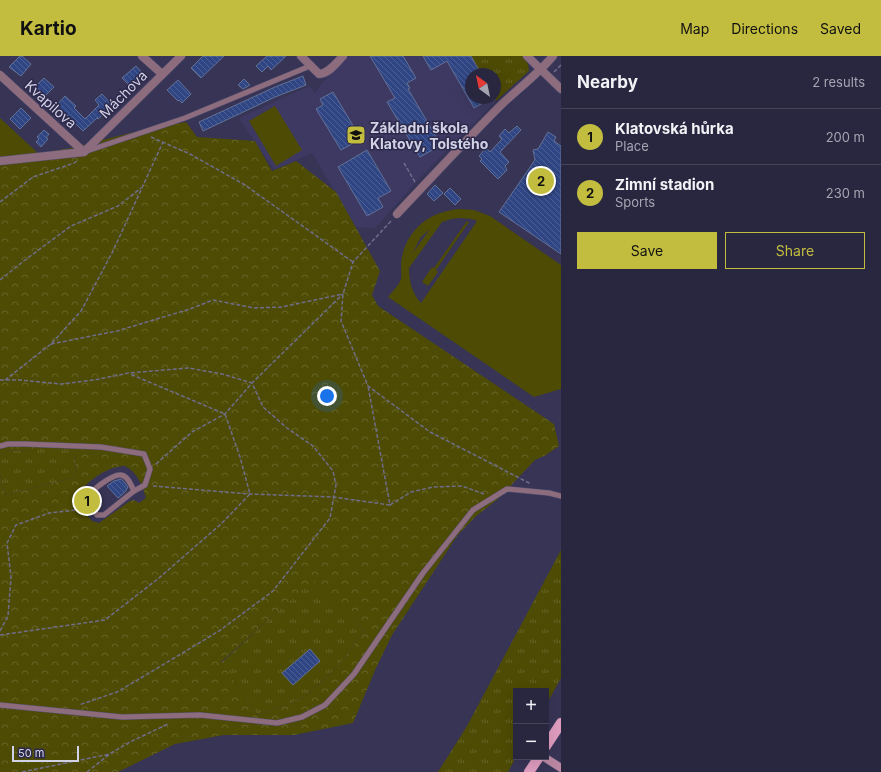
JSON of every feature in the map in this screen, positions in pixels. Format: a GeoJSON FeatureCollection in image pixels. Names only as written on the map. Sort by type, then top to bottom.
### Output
{"type":"FeatureCollection","features":[{"type":"Feature","properties":{"kind":"main road"},"geometry":{"type":"LineString","coordinates":[[549,741],[561,723]]}},
{"type":"Feature","properties":{"kind":"main road"},"geometry":{"type":"LineString","coordinates":[[529,772],[537,760]]}},
{"type":"Feature","properties":{"kind":"main road"},"geometry":{"type":"LineString","coordinates":[[549,760],[561,768]]}},
{"type":"Feature","properties":{"kind":"street"},"geometry":{"type":"LineString","coordinates":[[142,56],[162,74]]}},
{"type":"Feature","properties":{"kind":"street","name":"Máchova"},"geometry":{"type":"LineString","coordinates":[[84,152],[181,56]]}},
{"type":"Feature","properties":{"kind":"street"},"geometry":{"type":"LineString","coordinates":[[301,56],[319,74],[324,74],[343,56]]}},
{"type":"Feature","properties":{"kind":"street"},"geometry":{"type":"LineString","coordinates":[[527,56],[561,89]]}},
{"type":"Feature","properties":{"kind":"street"},"geometry":{"type":"LineString","coordinates":[[397,214],[504,103],[541,70],[553,56]]}},
{"type":"Feature","properties":{"kind":"street","name":"Kvapilova"},"geometry":{"type":"LineString","coordinates":[[0,75],[84,152]]}},
{"type":"Feature","properties":{"kind":"street"},"geometry":{"type":"LineString","coordinates":[[0,161],[84,152]]}},
{"type":"Feature","properties":{"kind":"lane"},"geometry":{"type":"LineString","coordinates":[[84,152],[185,118],[310,66]]}},
{"type":"Feature","properties":{"kind":"lane"},"geometry":{"type":"LineString","coordinates":[[0,446],[8,444],[25,444],[102,447],[144,454],[150,469],[145,485],[134,491],[104,516],[97,515],[87,500],[89,494],[119,474],[123,475],[131,484],[134,491]]}},
{"type":"Feature","properties":{"kind":"lane"},"geometry":{"type":"LineString","coordinates":[[0,704],[122,717],[200,715],[277,723],[302,717],[325,705],[354,674],[423,573],[473,510],[507,489],[549,493],[561,496]]}},
{"type":"Feature","properties":{"kind":"path"},"geometry":{"type":"LineString","coordinates":[[141,133],[190,154],[245,185],[353,262]]}},
{"type":"Feature","properties":{"kind":"path"},"geometry":{"type":"LineString","coordinates":[[5,380],[51,344],[81,311],[113,251],[163,142]]}},
{"type":"Feature","properties":{"kind":"path"},"geometry":{"type":"LineString","coordinates":[[0,202],[33,177],[74,163],[84,152]]}},
{"type":"Feature","properties":{"kind":"path"},"geometry":{"type":"LineString","coordinates":[[0,280],[71,226],[118,206],[143,186]]}},
{"type":"Feature","properties":{"kind":"path"},"geometry":{"type":"LineString","coordinates":[[390,505],[368,386],[341,321],[343,294],[353,262],[397,214]]}},
{"type":"Feature","properties":{"kind":"path"},"geometry":{"type":"LineString","coordinates":[[51,344],[117,332],[190,309],[213,300],[254,308],[282,307],[343,294]]}},
{"type":"Feature","properties":{"kind":"path"},"geometry":{"type":"LineString","coordinates":[[150,469],[192,432],[225,414],[252,383],[343,294]]}},
{"type":"Feature","properties":{"kind":"path"},"geometry":{"type":"LineString","coordinates":[[0,380],[61,384],[94,380],[129,373],[189,368],[222,374],[252,383],[263,407],[286,428],[313,446],[333,471],[336,485],[330,518],[273,591],[218,631],[183,654],[117,692],[62,710]]}},
{"type":"Feature","properties":{"kind":"path"},"geometry":{"type":"LineString","coordinates":[[129,373],[225,414],[240,457],[250,494]]}},
{"type":"Feature","properties":{"kind":"path"},"geometry":{"type":"LineString","coordinates":[[368,386],[430,432],[535,486]]}},
{"type":"Feature","properties":{"kind":"path"},"geometry":{"type":"LineString","coordinates":[[145,485],[250,494],[333,497],[390,505],[412,492],[433,487],[462,486],[494,497]]}},
{"type":"Feature","properties":{"kind":"path"},"geometry":{"type":"LineString","coordinates":[[0,635],[105,620],[159,578],[222,524],[250,494]]}},
{"type":"Feature","properties":{"kind":"path"},"geometry":{"type":"LineString","coordinates":[[0,631],[8,616],[11,577],[7,543],[16,525],[49,513],[91,508]]}},
{"type":"Feature","properties":{"kind":"path"},"geometry":{"type":"LineString","coordinates":[[87,772],[112,754],[152,730],[173,721]]}},
{"type":"Feature","properties":{"kind":"path"},"geometry":{"type":"LineString","coordinates":[[22,772],[112,754]]}},
{"type":"Feature","properties":{"kind":"shaded area","name":"Základní škola Klatovy, Tolstého"},"geometry":{"type":"Polygon","coordinates":[[[349,56],[471,56],[478,68],[465,68],[465,104],[493,104],[417,181],[375,228],[356,227],[312,153],[274,170],[239,118],[309,86],[315,93],[323,82],[349,56]]]}},
{"type":"Feature","properties":{"kind":"green space"},"geometry":{"type":"Polygon","coordinates":[[[471,56],[523,56],[528,64],[529,71],[501,96],[501,68],[478,68],[471,56]]]}},
{"type":"Feature","properties":{"kind":"green space"},"geometry":{"type":"Polygon","coordinates":[[[275,106],[302,150],[276,166],[249,121],[275,106]]]}},
{"type":"Feature","properties":{"kind":"green space"},"geometry":{"type":"Polygon","coordinates":[[[0,118],[39,154],[0,159],[0,118]]]}},
{"type":"Feature","properties":{"kind":"green space"},"geometry":{"type":"Polygon","coordinates":[[[186,122],[197,137],[255,141],[272,171],[296,161],[336,192],[380,271],[372,295],[378,306],[554,424],[559,446],[546,455],[535,460],[499,498],[475,517],[457,536],[392,635],[376,668],[353,723],[294,735],[224,735],[175,744],[118,772],[0,772],[0,475],[5,495],[76,477],[75,450],[73,447],[35,447],[34,450],[0,451],[0,159],[71,148],[134,132],[186,122]],[[125,466],[104,472],[86,485],[76,496],[78,506],[92,521],[99,523],[130,501],[134,500],[139,503],[146,498],[141,484],[136,476],[125,466]],[[313,580],[221,662],[257,715],[288,705],[304,697],[328,676],[345,657],[364,631],[313,580]]]}},
{"type":"Feature","properties":{"kind":"green space"},"geometry":{"type":"Polygon","coordinates":[[[449,210],[474,210],[490,216],[561,265],[561,389],[534,397],[388,297],[401,279],[401,260],[405,247],[415,230],[430,217],[449,210]],[[460,218],[442,222],[409,268],[412,287],[415,295],[421,303],[477,221],[460,218]],[[430,229],[421,237],[412,254],[430,229]]]}},
{"type":"Feature","properties":{"kind":"green space"},"geometry":{"type":"Polygon","coordinates":[[[467,221],[469,222],[436,270],[438,272],[428,286],[422,282],[432,267],[434,268],[467,221]]]}},
{"type":"Feature","properties":{"kind":"green space"},"geometry":{"type":"Polygon","coordinates":[[[34,447],[73,447],[75,450],[76,477],[5,495],[0,475],[0,451],[34,450],[34,447]]]}},
{"type":"Feature","properties":{"kind":"green space"},"geometry":{"type":"Polygon","coordinates":[[[561,550],[561,678],[549,700],[549,688],[513,688],[513,760],[514,760],[508,772],[438,772],[467,726],[561,550]]]}},
{"type":"Feature","properties":{"kind":"green space"},"geometry":{"type":"Polygon","coordinates":[[[313,579],[364,631],[345,657],[328,676],[304,697],[288,705],[257,715],[221,663],[313,579]]]}},
{"type":"Feature","properties":{"kind":"building"},"geometry":{"type":"Polygon","coordinates":[[[20,56],[31,64],[21,76],[9,67],[20,56]]]}},
{"type":"Feature","properties":{"kind":"building"},"geometry":{"type":"Polygon","coordinates":[[[203,56],[224,56],[201,78],[191,68],[203,56]]]}},
{"type":"Feature","properties":{"kind":"building"},"geometry":{"type":"Polygon","coordinates":[[[267,56],[286,56],[271,70],[268,66],[262,72],[256,66],[267,56]]]}},
{"type":"Feature","properties":{"kind":"building"},"geometry":{"type":"Polygon","coordinates":[[[370,56],[403,56],[416,78],[407,83],[410,88],[408,89],[441,145],[420,157],[387,102],[395,98],[370,56]]]}},
{"type":"Feature","properties":{"kind":"building"},"geometry":{"type":"Polygon","coordinates":[[[423,56],[471,56],[478,68],[465,68],[465,92],[447,61],[431,70],[423,56]]]}},
{"type":"Feature","properties":{"kind":"building"},"geometry":{"type":"Polygon","coordinates":[[[136,66],[143,74],[132,88],[122,78],[136,66]]]}},
{"type":"Feature","properties":{"kind":"building"},"geometry":{"type":"Polygon","coordinates":[[[303,76],[306,85],[275,97],[203,131],[199,122],[275,87],[303,76]]]}},
{"type":"Feature","properties":{"kind":"building"},"geometry":{"type":"Polygon","coordinates":[[[44,78],[54,87],[44,97],[34,88],[44,78]]]}},
{"type":"Feature","properties":{"kind":"building"},"geometry":{"type":"Polygon","coordinates":[[[244,79],[250,85],[243,89],[238,85],[244,79]]]}},
{"type":"Feature","properties":{"kind":"building"},"geometry":{"type":"Polygon","coordinates":[[[178,80],[191,94],[182,103],[167,90],[178,80]]]}},
{"type":"Feature","properties":{"kind":"building"},"geometry":{"type":"Polygon","coordinates":[[[333,92],[361,139],[341,150],[316,109],[323,105],[320,99],[333,92]]]}},
{"type":"Feature","properties":{"kind":"building"},"geometry":{"type":"Polygon","coordinates":[[[102,94],[112,105],[83,131],[67,115],[65,117],[55,107],[65,96],[76,106],[74,108],[85,119],[99,105],[95,100],[102,94]]]}},
{"type":"Feature","properties":{"kind":"building"},"geometry":{"type":"Polygon","coordinates":[[[472,104],[481,104],[474,108],[472,104]]]}},
{"type":"Feature","properties":{"kind":"building"},"geometry":{"type":"Polygon","coordinates":[[[21,108],[31,118],[20,129],[10,119],[21,108]]]}},
{"type":"Feature","properties":{"kind":"building"},"geometry":{"type":"Polygon","coordinates":[[[517,126],[521,130],[500,152],[509,162],[505,166],[507,170],[498,179],[480,161],[482,159],[479,156],[486,148],[490,152],[502,139],[499,136],[505,129],[509,133],[517,126]]]}},
{"type":"Feature","properties":{"kind":"building"},"geometry":{"type":"Polygon","coordinates":[[[44,130],[49,134],[46,138],[48,139],[41,147],[36,142],[39,139],[37,137],[44,130]]]}},
{"type":"Feature","properties":{"kind":"building"},"geometry":{"type":"Polygon","coordinates":[[[548,132],[556,137],[554,141],[561,146],[561,254],[499,212],[535,160],[533,150],[538,149],[548,132]]]}},
{"type":"Feature","properties":{"kind":"building"},"geometry":{"type":"Polygon","coordinates":[[[367,150],[391,191],[378,198],[383,207],[367,216],[338,167],[367,150]]]}},
{"type":"Feature","properties":{"kind":"building"},"geometry":{"type":"Polygon","coordinates":[[[435,185],[443,193],[434,201],[427,194],[435,185]]]}},
{"type":"Feature","properties":{"kind":"building"},"geometry":{"type":"Polygon","coordinates":[[[450,188],[461,199],[455,205],[444,194],[450,188]]]}},
{"type":"Feature","properties":{"kind":"building"},"geometry":{"type":"Polygon","coordinates":[[[121,479],[128,487],[118,498],[107,486],[114,481],[121,479]]]}},
{"type":"Feature","properties":{"kind":"building"},"geometry":{"type":"Polygon","coordinates":[[[310,649],[320,661],[293,685],[282,673],[310,649]]]}},
{"type":"Feature","properties":{"kind":"place","name":"Základní škola Klatovy, Tolstého"},"geometry":{"type":"Point","coordinates":[356,135]}},
{"type":"Feature","properties":{"kind":"place","name":"Zimní stadion"},"geometry":{"type":"Point","coordinates":[541,181]}},
{"type":"Feature","properties":{"kind":"place","name":"Klatovská hůrka"},"geometry":{"type":"Point","coordinates":[87,501]}}]}
